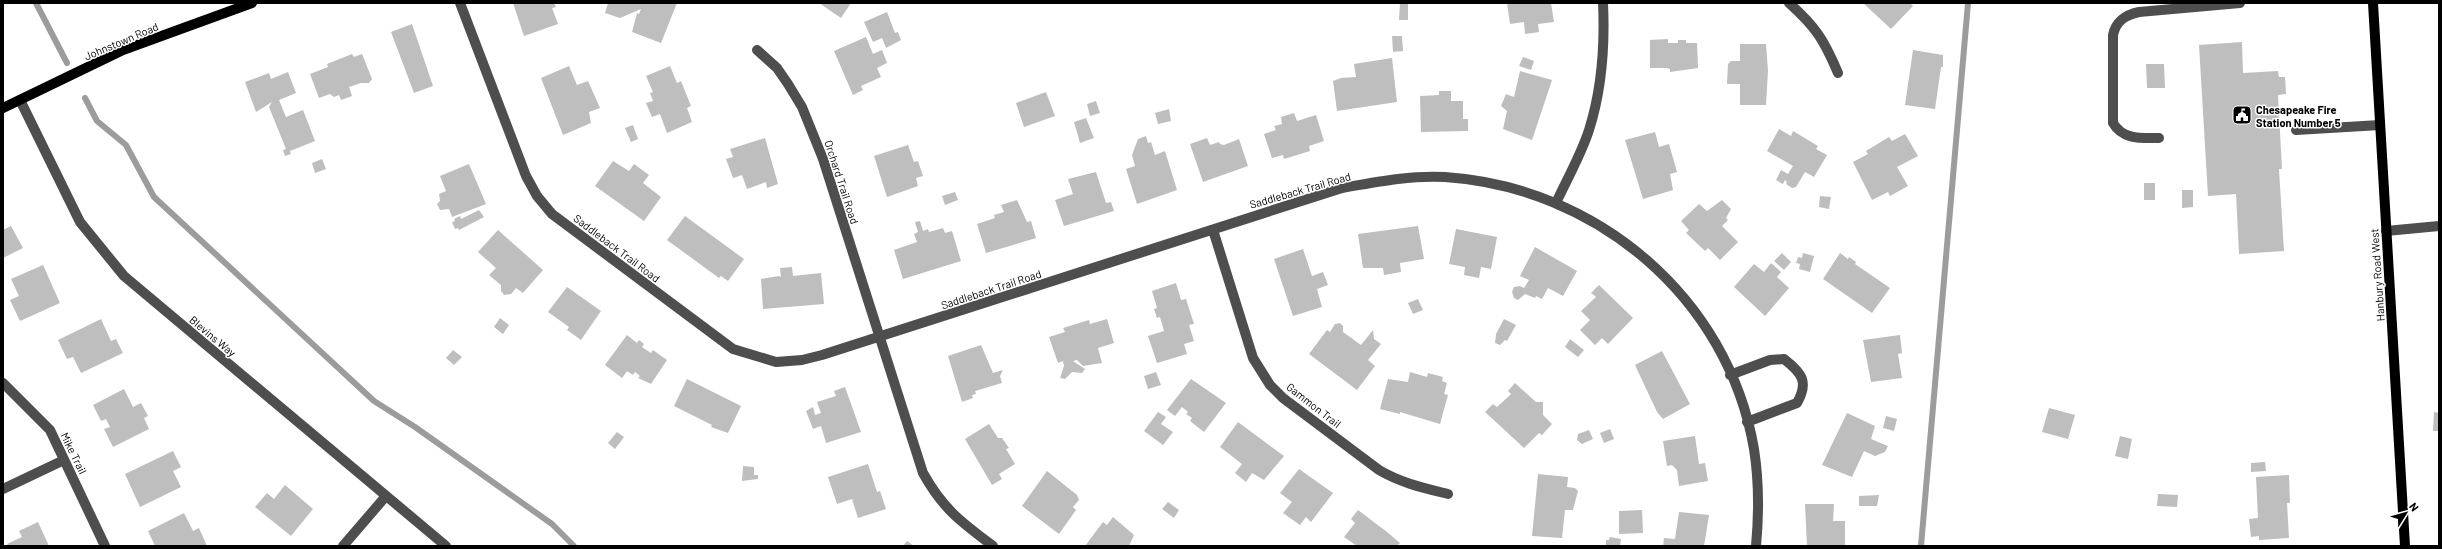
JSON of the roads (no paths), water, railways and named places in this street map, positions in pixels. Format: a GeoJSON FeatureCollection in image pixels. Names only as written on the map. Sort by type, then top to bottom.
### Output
{"type":"FeatureCollection","features":[{"type":"Feature","properties":{"kind":"main road","name":"Johnstown Road"},"geometry":{"type":"LineString","coordinates":[[3,108],[123,50],[252,3]]}},
{"type":"Feature","properties":{"kind":"main road","name":"Hanbury Road West"},"geometry":{"type":"LineString","coordinates":[[2373,3],[2405,546]]}},
{"type":"Feature","properties":{"kind":"street","name":"Saddleback Trail Road"},"geometry":{"type":"LineString","coordinates":[[460,3],[526,176],[538,196],[552,214],[618,265],[742,353],[776,362],[802,360],[878,335],[944,317],[1342,188],[1410,177],[1444,177],[1474,180],[1534,194],[1556,203],[1583,215],[1619,236],[1644,257],[1692,308],[1712,337],[1730,375],[1747,422],[1754,448],[1758,482],[1756,546]]}},
{"type":"Feature","properties":{"kind":"street"},"geometry":{"type":"LineString","coordinates":[[1556,203],[1589,131],[1599,90],[1603,54],[1603,3]]}},
{"type":"Feature","properties":{"kind":"street"},"geometry":{"type":"LineString","coordinates":[[1790,3],[1812,24],[1825,42],[1838,73]]}},
{"type":"Feature","properties":{"kind":"street"},"geometry":{"type":"LineString","coordinates":[[2159,138],[2136,138],[2126,136],[2118,130],[2114,123],[2113,35],[2115,26],[2127,16],[2139,12],[2240,3]]}},
{"type":"Feature","properties":{"kind":"street","name":"Orchard Trail Road"},"geometry":{"type":"LineString","coordinates":[[757,50],[777,68],[802,107],[823,159],[878,335]]}},
{"type":"Feature","properties":{"kind":"street","name":"Blevins Way"},"geometry":{"type":"LineString","coordinates":[[20,100],[80,222],[124,276],[446,546]]}},
{"type":"Feature","properties":{"kind":"street"},"geometry":{"type":"LineString","coordinates":[[2296,130],[2380,125]]}},
{"type":"Feature","properties":{"kind":"street"},"geometry":{"type":"LineString","coordinates":[[2386,231],[2439,226]]}},
{"type":"Feature","properties":{"kind":"street","name":"Gammon Trail"},"geometry":{"type":"LineString","coordinates":[[1213,230],[1246,339],[1261,372],[1270,385],[1283,398],[1379,470],[1392,478],[1416,487],[1448,494]]}},
{"type":"Feature","properties":{"kind":"street"},"geometry":{"type":"LineString","coordinates":[[878,335],[923,473],[934,494],[954,517],[993,546]]}},
{"type":"Feature","properties":{"kind":"street"},"geometry":{"type":"LineString","coordinates":[[1730,375],[1770,360],[1784,360],[1795,368],[1803,379],[1803,392],[1797,404],[1747,422]]}},
{"type":"Feature","properties":{"kind":"street","name":"Mike Trail"},"geometry":{"type":"LineString","coordinates":[[3,383],[43,421],[64,460],[105,546]]}},
{"type":"Feature","properties":{"kind":"street"},"geometry":{"type":"LineString","coordinates":[[3,489],[64,460]]}},
{"type":"Feature","properties":{"kind":"street"},"geometry":{"type":"LineString","coordinates":[[343,546],[386,496]]}},
{"type":"Feature","properties":{"kind":"waterway"},"geometry":{"type":"LineString","coordinates":[[36,3],[67,63]]}},
{"type":"Feature","properties":{"kind":"waterway"},"geometry":{"type":"LineString","coordinates":[[1921,546],[1968,3]]}},
{"type":"Feature","properties":{"kind":"waterway"},"geometry":{"type":"LineString","coordinates":[[85,98],[97,121],[126,145],[154,197],[374,401],[415,427],[552,524],[574,546]]}},
{"type":"Feature","properties":{"kind":"place","name":"Chesapeake Fire Station Number 5"},"geometry":{"type":"Point","coordinates":[2242,115]}}]}
